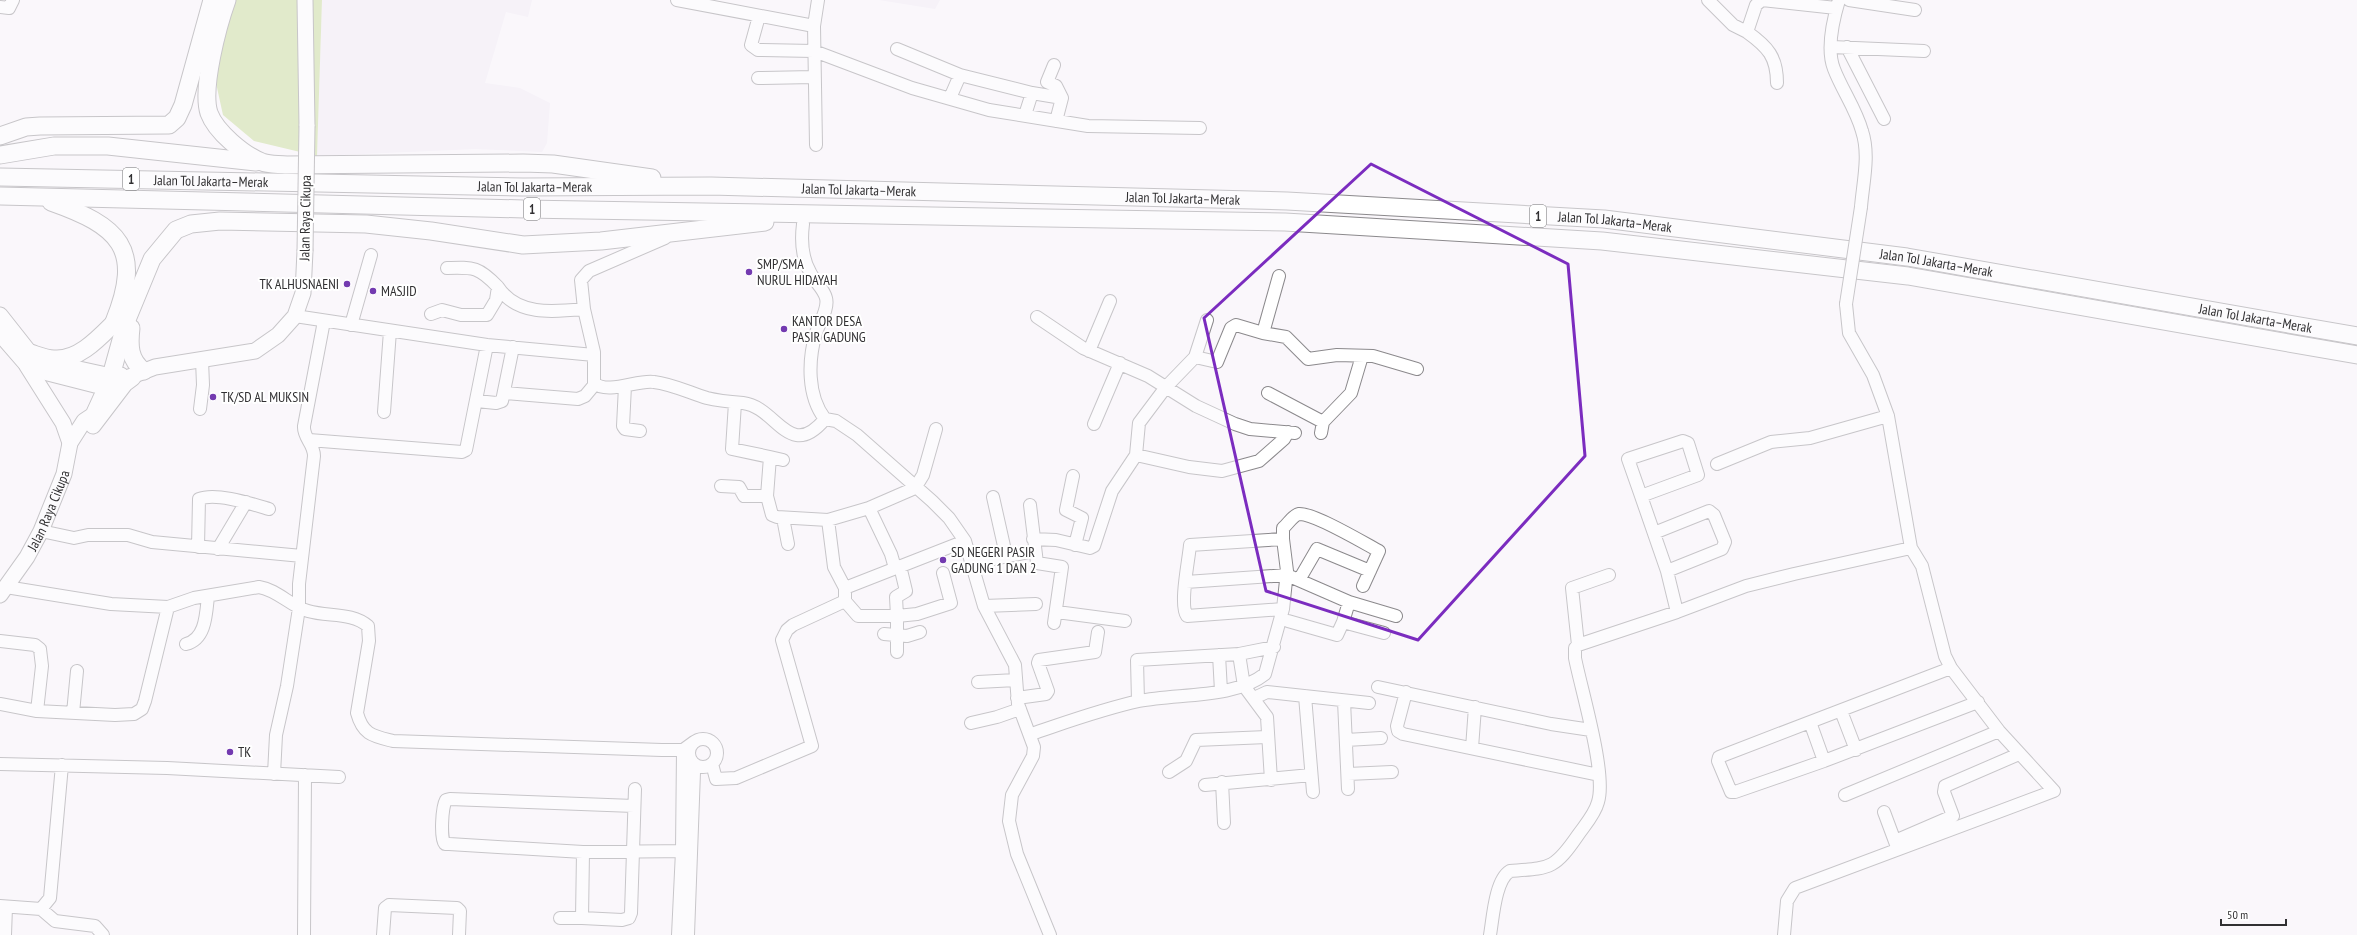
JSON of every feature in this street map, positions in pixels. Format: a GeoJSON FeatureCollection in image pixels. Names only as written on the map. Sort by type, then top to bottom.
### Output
{"type":"FeatureCollection","features":[{"type":"Feature","properties":{"kind":"highway"},"geometry":{"type":"LineString","coordinates":[[0,136],[26,127],[40,126],[169,125],[177,118],[185,99],[212,0]]}},
{"type":"Feature","properties":{"kind":"highway"},"geometry":{"type":"LineString","coordinates":[[227,0],[214,41],[209,82],[209,114],[234,146],[263,163]]}},
{"type":"Feature","properties":{"kind":"highway"},"geometry":{"type":"LineString","coordinates":[[0,155],[54,146],[108,146],[286,165],[466,162],[553,164],[711,186]]}},
{"type":"Feature","properties":{"kind":"highway","name":"Jalan Tol Jakarta–Merak"},"geometry":{"type":"LineString","coordinates":[[0,177],[524,187],[711,186],[1288,201],[1604,219],[1907,257],[2357,336]]}},
{"type":"Feature","properties":{"kind":"highway","name":"Jalan Tol Jakarta–Merak"},"geometry":{"type":"LineString","coordinates":[[0,196],[803,219],[1285,222],[1602,241],[1908,276],[2357,355]]}},
{"type":"Feature","properties":{"kind":"highway"},"geometry":{"type":"LineString","coordinates":[[36,197],[82,213],[102,224],[119,243],[127,271],[125,289],[114,323],[103,380]]}},
{"type":"Feature","properties":{"kind":"highway"},"geometry":{"type":"LineString","coordinates":[[103,380],[152,259],[176,230],[191,224],[220,221],[366,224],[431,231],[523,245],[601,241],[803,219]]}},
{"type":"Feature","properties":{"kind":"highway"},"geometry":{"type":"LineString","coordinates":[[135,302],[129,343],[130,351],[135,365],[144,371]]}},
{"type":"Feature","properties":{"kind":"highway"},"geometry":{"type":"LineString","coordinates":[[28,359],[54,359],[72,356],[91,344],[114,323]]}},
{"type":"Feature","properties":{"kind":"main road","name":"Jalan Raya Cikupa"},"geometry":{"type":"LineString","coordinates":[[3,591],[27,557],[41,531],[64,474],[70,443],[84,421],[84,411],[103,380],[144,371],[155,367],[255,351],[278,335],[295,316],[303,293],[305,251],[307,126],[305,0]]}},
{"type":"Feature","properties":{"kind":"main road"},"geometry":{"type":"LineString","coordinates":[[0,315],[28,359],[63,423],[70,443],[89,431],[125,384],[144,371]]}},
{"type":"Feature","properties":{"kind":"main road"},"geometry":{"type":"LineString","coordinates":[[0,334],[28,359],[47,362],[103,380]]}},
{"type":"Feature","properties":{"kind":"street"},"geometry":{"type":"LineString","coordinates":[[0,7],[9,8],[13,0]]}},
{"type":"Feature","properties":{"kind":"street"},"geometry":{"type":"LineString","coordinates":[[677,0],[814,26]]}},
{"type":"Feature","properties":{"kind":"street"},"geometry":{"type":"LineString","coordinates":[[816,145],[814,26],[818,0]]}},
{"type":"Feature","properties":{"kind":"street"},"geometry":{"type":"LineString","coordinates":[[1708,0],[1733,24],[1747,32],[1773,56],[1777,67],[1778,83]]}},
{"type":"Feature","properties":{"kind":"street"},"geometry":{"type":"LineString","coordinates":[[1747,32],[1756,5],[1762,0],[1838,4],[1832,47],[1833,68],[1863,131],[1866,155],[1861,207],[1846,304],[1849,333],[1873,375],[1888,416],[1912,548],[1922,566],[1942,646],[1951,668],[1999,731],[2054,791],[1896,846],[1792,890],[1787,901],[1784,935]]}},
{"type":"Feature","properties":{"kind":"street"},"geometry":{"type":"LineString","coordinates":[[1850,0],[1915,10]]}},
{"type":"Feature","properties":{"kind":"street"},"geometry":{"type":"LineString","coordinates":[[759,16],[751,40],[753,48],[758,50],[814,51],[912,88],[990,110],[1088,126],[1200,128]]}},
{"type":"Feature","properties":{"kind":"street"},"geometry":{"type":"LineString","coordinates":[[1832,47],[1924,50]]}},
{"type":"Feature","properties":{"kind":"street"},"geometry":{"type":"LineString","coordinates":[[1846,47],[1884,119]]}},
{"type":"Feature","properties":{"kind":"street"},"geometry":{"type":"LineString","coordinates":[[897,49],[960,75],[1032,93],[1062,98]]}},
{"type":"Feature","properties":{"kind":"street"},"geometry":{"type":"LineString","coordinates":[[1054,65],[1047,82],[1056,86],[1062,98],[1056,121]]}},
{"type":"Feature","properties":{"kind":"street"},"geometry":{"type":"LineString","coordinates":[[950,98],[960,75]]}},
{"type":"Feature","properties":{"kind":"street"},"geometry":{"type":"LineString","coordinates":[[758,78],[814,77]]}},
{"type":"Feature","properties":{"kind":"street"},"geometry":{"type":"LineString","coordinates":[[1025,116],[1032,93]]}},
{"type":"Feature","properties":{"kind":"street"},"geometry":{"type":"LineString","coordinates":[[803,219],[803,250],[809,271],[826,298],[826,308],[816,334],[811,359],[812,384],[816,403],[825,419]]}},
{"type":"Feature","properties":{"kind":"street"},"geometry":{"type":"LineString","coordinates":[[505,393],[578,399],[585,396],[595,384],[594,354],[584,309],[581,280],[589,271],[680,232]]}},
{"type":"Feature","properties":{"kind":"street"},"geometry":{"type":"LineString","coordinates":[[351,325],[371,255]]}},
{"type":"Feature","properties":{"kind":"street"},"geometry":{"type":"LineString","coordinates":[[447,268],[476,268],[485,274],[498,287],[508,301],[521,306],[546,311],[584,309]]}},
{"type":"Feature","properties":{"kind":"street"},"geometry":{"type":"LineString","coordinates":[[1263,333],[1279,276]]}},
{"type":"Feature","properties":{"kind":"street"},"geometry":{"type":"LineString","coordinates":[[431,314],[442,310],[461,315],[487,315],[496,300],[498,287]]}},
{"type":"Feature","properties":{"kind":"street"},"geometry":{"type":"LineString","coordinates":[[1089,351],[1110,301]]}},
{"type":"Feature","properties":{"kind":"street"},"geometry":{"type":"LineString","coordinates":[[295,316],[488,345],[594,354]]}},
{"type":"Feature","properties":{"kind":"street"},"geometry":{"type":"LineString","coordinates":[[1037,318],[1089,351],[1120,364],[1166,387],[1196,406],[1242,427],[1257,430],[1291,432],[1258,461],[1222,471],[1189,467],[1136,455]]}},
{"type":"Feature","properties":{"kind":"street"},"geometry":{"type":"LineString","coordinates":[[973,563],[1006,555],[1033,545],[1055,540],[1090,548],[1094,546],[1112,491],[1136,455],[1139,423],[1166,387],[1195,357],[1207,320]]}},
{"type":"Feature","properties":{"kind":"street"},"geometry":{"type":"LineString","coordinates":[[274,774],[278,727],[287,686],[299,608],[299,584],[314,456],[314,449],[309,440],[305,437],[304,426],[324,321]]}},
{"type":"Feature","properties":{"kind":"street"},"geometry":{"type":"LineString","coordinates":[[1195,357],[1217,362],[1233,325],[1289,338],[1308,359],[1337,355],[1373,356],[1417,369]]}},
{"type":"Feature","properties":{"kind":"street"},"geometry":{"type":"LineString","coordinates":[[384,412],[390,331]]}},
{"type":"Feature","properties":{"kind":"street"},"geometry":{"type":"LineString","coordinates":[[309,440],[462,452],[468,447],[488,345]]}},
{"type":"Feature","properties":{"kind":"street"},"geometry":{"type":"LineString","coordinates":[[477,401],[500,403],[505,393],[513,347]]}},
{"type":"Feature","properties":{"kind":"street"},"geometry":{"type":"LineString","coordinates":[[1268,393],[1322,428],[1351,393],[1362,356]]}},
{"type":"Feature","properties":{"kind":"street"},"geometry":{"type":"LineString","coordinates":[[200,409],[203,385],[202,360]]}},
{"type":"Feature","properties":{"kind":"street"},"geometry":{"type":"LineString","coordinates":[[1094,424],[1120,364]]}},
{"type":"Feature","properties":{"kind":"street"},"geometry":{"type":"LineString","coordinates":[[595,384],[625,386],[654,382],[708,398],[752,405],[788,432],[796,435],[810,434],[825,419]]}},
{"type":"Feature","properties":{"kind":"street"},"geometry":{"type":"LineString","coordinates":[[625,386],[623,426],[625,429],[640,431]]}},
{"type":"Feature","properties":{"kind":"street"},"geometry":{"type":"LineString","coordinates":[[735,402],[732,448],[783,460]]}},
{"type":"Feature","properties":{"kind":"street"},"geometry":{"type":"LineString","coordinates":[[1717,464],[1771,442],[1810,438],[1888,416]]}},
{"type":"Feature","properties":{"kind":"street"},"geometry":{"type":"LineString","coordinates":[[825,419],[836,421],[857,435],[949,518],[965,541],[973,563],[984,606],[1012,659],[1019,703],[1031,734],[1034,752],[1012,795],[1009,808],[1011,836],[1033,896],[1050,935]]}},
{"type":"Feature","properties":{"kind":"street"},"geometry":{"type":"LineString","coordinates":[[770,457],[767,496],[772,515],[782,518],[828,520],[869,508],[915,488],[923,474],[936,429]]}},
{"type":"Feature","properties":{"kind":"street"},"geometry":{"type":"LineString","coordinates":[[1641,496],[1698,475],[1687,442],[1683,441],[1628,459],[1667,571],[1677,612]]}},
{"type":"Feature","properties":{"kind":"street"},"geometry":{"type":"LineString","coordinates":[[1073,476],[1066,510],[1082,518],[1075,545]]}},
{"type":"Feature","properties":{"kind":"street"},"geometry":{"type":"LineString","coordinates":[[721,486],[741,488],[744,496],[767,496]]}},
{"type":"Feature","properties":{"kind":"street"},"geometry":{"type":"LineString","coordinates":[[992,497],[1006,555]]}},
{"type":"Feature","properties":{"kind":"street"},"geometry":{"type":"LineString","coordinates":[[198,547],[200,499],[219,498],[246,502],[269,509]]}},
{"type":"Feature","properties":{"kind":"street"},"geometry":{"type":"LineString","coordinates":[[218,549],[246,502]]}},
{"type":"Feature","properties":{"kind":"street"},"geometry":{"type":"LineString","coordinates":[[1030,505],[1033,545],[1038,564],[1062,567],[1055,617],[1125,622]]}},
{"type":"Feature","properties":{"kind":"street"},"geometry":{"type":"LineString","coordinates":[[869,508],[897,567],[906,590],[896,598],[897,652]]}},
{"type":"Feature","properties":{"kind":"street"},"geometry":{"type":"LineString","coordinates":[[1654,533],[1709,511],[1714,515],[1725,542],[1722,549],[1667,571]]}},
{"type":"Feature","properties":{"kind":"street"},"geometry":{"type":"LineString","coordinates":[[1293,578],[1283,539],[1283,528],[1298,515],[1320,520],[1380,551],[1363,586]]}},
{"type":"Feature","properties":{"kind":"street"},"geometry":{"type":"LineString","coordinates":[[782,518],[788,544]]}},
{"type":"Feature","properties":{"kind":"street"},"geometry":{"type":"LineString","coordinates":[[828,520],[834,566],[845,588],[845,601],[858,616],[897,616],[917,614],[948,605],[951,600],[943,573]]}},
{"type":"Feature","properties":{"kind":"street"},"geometry":{"type":"LineString","coordinates":[[41,531],[74,538],[88,535],[128,535],[152,542],[302,556]]}},
{"type":"Feature","properties":{"kind":"street"},"geometry":{"type":"LineString","coordinates":[[1282,609],[1187,616],[1185,613],[1186,582],[1190,545],[1283,539]]}},
{"type":"Feature","properties":{"kind":"street"},"geometry":{"type":"LineString","coordinates":[[845,588],[965,541]]}},
{"type":"Feature","properties":{"kind":"street"},"geometry":{"type":"LineString","coordinates":[[1578,645],[1677,612],[1746,586],[1912,548]]}},
{"type":"Feature","properties":{"kind":"street"},"geometry":{"type":"LineString","coordinates":[[1249,692],[1265,674],[1274,647],[1282,609],[1293,578],[1317,549],[1370,571]]}},
{"type":"Feature","properties":{"kind":"street"},"geometry":{"type":"LineString","coordinates":[[1490,935],[1502,879],[1510,871],[1548,867],[1564,855],[1598,803],[1599,775],[1591,730],[1575,658],[1575,648],[1578,645],[1572,588],[1609,575]]}},
{"type":"Feature","properties":{"kind":"street"},"geometry":{"type":"LineString","coordinates":[[1186,582],[1293,578],[1322,592],[1349,602],[1396,616]]}},
{"type":"Feature","properties":{"kind":"street"},"geometry":{"type":"LineString","coordinates":[[3,591],[111,604],[168,607],[194,598],[259,588],[269,589],[299,608],[310,612],[356,619],[368,626],[369,641],[357,713],[360,725],[371,736],[393,741],[686,755],[703,767],[712,764],[717,757],[714,744],[702,738],[694,742],[686,755],[688,935]]}},
{"type":"Feature","properties":{"kind":"street"},"geometry":{"type":"LineString","coordinates":[[186,644],[196,641],[199,636],[206,613],[208,596]]}},
{"type":"Feature","properties":{"kind":"street"},"geometry":{"type":"LineString","coordinates":[[712,764],[716,779],[736,778],[813,745],[782,640],[787,630],[793,625],[845,601]]}},
{"type":"Feature","properties":{"kind":"street"},"geometry":{"type":"LineString","coordinates":[[1288,621],[1337,635],[1344,622],[1349,602]]}},
{"type":"Feature","properties":{"kind":"street"},"geometry":{"type":"LineString","coordinates":[[984,606],[1036,604]]}},
{"type":"Feature","properties":{"kind":"street"},"geometry":{"type":"LineString","coordinates":[[0,704],[37,711],[115,715],[134,714],[142,709],[168,607]]}},
{"type":"Feature","properties":{"kind":"street"},"geometry":{"type":"LineString","coordinates":[[1344,622],[1384,633]]}},
{"type":"Feature","properties":{"kind":"street"},"geometry":{"type":"LineString","coordinates":[[884,634],[911,636],[920,632]]}},
{"type":"Feature","properties":{"kind":"street"},"geometry":{"type":"LineString","coordinates":[[971,723],[997,718],[1019,703],[1046,694],[1048,691],[1038,663],[1039,660],[1095,652],[1098,632]]}},
{"type":"Feature","properties":{"kind":"street"},"geometry":{"type":"LineString","coordinates":[[0,640],[35,645],[40,649],[42,666],[37,711]]}},
{"type":"Feature","properties":{"kind":"street"},"geometry":{"type":"LineString","coordinates":[[1138,701],[1137,660],[1239,654],[1274,647]]}},
{"type":"Feature","properties":{"kind":"street"},"geometry":{"type":"LineString","coordinates":[[1239,654],[1249,692],[1266,713],[1271,780]]}},
{"type":"Feature","properties":{"kind":"street"},"geometry":{"type":"LineString","coordinates":[[1219,655],[1221,691]]}},
{"type":"Feature","properties":{"kind":"street"},"geometry":{"type":"LineString","coordinates":[[1951,668],[1841,711],[1721,755],[1718,761],[1729,789],[1735,792],[1856,750],[1978,702]]}},
{"type":"Feature","properties":{"kind":"street"},"geometry":{"type":"LineString","coordinates":[[73,713],[77,671]]}},
{"type":"Feature","properties":{"kind":"street"},"geometry":{"type":"LineString","coordinates":[[978,682],[1016,680]]}},
{"type":"Feature","properties":{"kind":"street"},"geometry":{"type":"LineString","coordinates":[[1378,687],[1551,724],[1591,730]]}},
{"type":"Feature","properties":{"kind":"street"},"geometry":{"type":"LineString","coordinates":[[1031,734],[1097,711],[1163,696],[1221,691],[1267,692],[1368,703]]}},
{"type":"Feature","properties":{"kind":"street"},"geometry":{"type":"LineString","coordinates":[[1406,692],[1397,726],[1400,732],[1599,775]]}},
{"type":"Feature","properties":{"kind":"street"},"geometry":{"type":"LineString","coordinates":[[1305,696],[1312,792]]}},
{"type":"Feature","properties":{"kind":"street"},"geometry":{"type":"LineString","coordinates":[[1344,701],[1348,789]]}},
{"type":"Feature","properties":{"kind":"street"},"geometry":{"type":"LineString","coordinates":[[1472,748],[1475,707]]}},
{"type":"Feature","properties":{"kind":"street"},"geometry":{"type":"LineString","coordinates":[[1841,711],[1856,750]]}},
{"type":"Feature","properties":{"kind":"street"},"geometry":{"type":"LineString","coordinates":[[1810,722],[1824,761]]}},
{"type":"Feature","properties":{"kind":"street"},"geometry":{"type":"LineString","coordinates":[[1845,795],[1999,731]]}},
{"type":"Feature","properties":{"kind":"street"},"geometry":{"type":"LineString","coordinates":[[1169,772],[1186,761],[1196,740],[1268,737]]}},
{"type":"Feature","properties":{"kind":"street"},"geometry":{"type":"LineString","coordinates":[[1346,740],[1381,738]]}},
{"type":"Feature","properties":{"kind":"street"},"geometry":{"type":"LineString","coordinates":[[1896,846],[1953,816],[1944,792],[1945,786],[2019,754]]}},
{"type":"Feature","properties":{"kind":"street"},"geometry":{"type":"LineString","coordinates":[[0,764],[167,768],[339,777]]}},
{"type":"Feature","properties":{"kind":"street"},"geometry":{"type":"LineString","coordinates":[[41,909],[50,898],[62,766]]}},
{"type":"Feature","properties":{"kind":"street"},"geometry":{"type":"LineString","coordinates":[[1348,774],[1392,772]]}},
{"type":"Feature","properties":{"kind":"street"},"geometry":{"type":"LineString","coordinates":[[304,935],[305,775]]}},
{"type":"Feature","properties":{"kind":"street"},"geometry":{"type":"LineString","coordinates":[[1205,785],[1222,782],[1271,780],[1311,775]]}},
{"type":"Feature","properties":{"kind":"street"},"geometry":{"type":"LineString","coordinates":[[1222,782],[1224,823]]}},
{"type":"Feature","properties":{"kind":"street"},"geometry":{"type":"LineString","coordinates":[[560,918],[622,920],[629,918],[630,853],[635,789]]}},
{"type":"Feature","properties":{"kind":"street"},"geometry":{"type":"LineString","coordinates":[[634,806],[450,799],[445,802],[442,839],[446,844],[583,852],[686,854]]}},
{"type":"Feature","properties":{"kind":"street"},"geometry":{"type":"LineString","coordinates":[[1884,812],[1896,846]]}},
{"type":"Feature","properties":{"kind":"street"},"geometry":{"type":"LineString","coordinates":[[582,918],[583,852]]}},
{"type":"Feature","properties":{"kind":"street"},"geometry":{"type":"LineString","coordinates":[[678,935],[686,854]]}},
{"type":"Feature","properties":{"kind":"street"},"geometry":{"type":"LineString","coordinates":[[383,935],[385,908],[390,905],[458,908],[460,911],[460,935]]}},
{"type":"Feature","properties":{"kind":"street"},"geometry":{"type":"LineString","coordinates":[[5,935],[3,907],[41,909],[55,921],[95,926],[103,935]]}},
{"type":"Feature","properties":{"kind":"highlighted area"},"geometry":{"type":"Polygon","coordinates":[[[1371,164],[1568,264],[1585,456],[1418,640],[1266,591],[1204,318],[1371,164]]]}},
{"type":"Feature","properties":{"kind":"shaded area"},"geometry":{"type":"Polygon","coordinates":[[[322,0],[532,0],[528,17],[506,12],[485,83],[520,88],[550,103],[547,143],[542,152],[475,149],[317,156],[322,0]]]}},
{"type":"Feature","properties":{"kind":"shaded area"},"geometry":{"type":"Polygon","coordinates":[[[879,0],[940,0],[935,9],[879,0]]]}},
{"type":"Feature","properties":{"kind":"green space"},"geometry":{"type":"Polygon","coordinates":[[[227,0],[322,0],[317,156],[254,141],[223,115],[214,74],[227,0]]]}},
{"type":"Feature","properties":{"kind":"place","name":"SMP/SMA NURUL HIDAYAH"},"geometry":{"type":"Point","coordinates":[749,272]}},
{"type":"Feature","properties":{"kind":"place","name":"TK ALHUSNAENI"},"geometry":{"type":"Point","coordinates":[347,284]}},
{"type":"Feature","properties":{"kind":"place","name":"MASJID"},"geometry":{"type":"Point","coordinates":[373,291]}},
{"type":"Feature","properties":{"kind":"place","name":"KANTOR DESA PASIR GADUNG"},"geometry":{"type":"Point","coordinates":[784,329]}},
{"type":"Feature","properties":{"kind":"place","name":"TK/SD AL MUKSIN"},"geometry":{"type":"Point","coordinates":[213,397]}},
{"type":"Feature","properties":{"kind":"place","name":"SD NEGERI PASIR GADUNG 1 DAN 2"},"geometry":{"type":"Point","coordinates":[943,560]}},
{"type":"Feature","properties":{"kind":"place","name":"TK"},"geometry":{"type":"Point","coordinates":[230,752]}}]}
